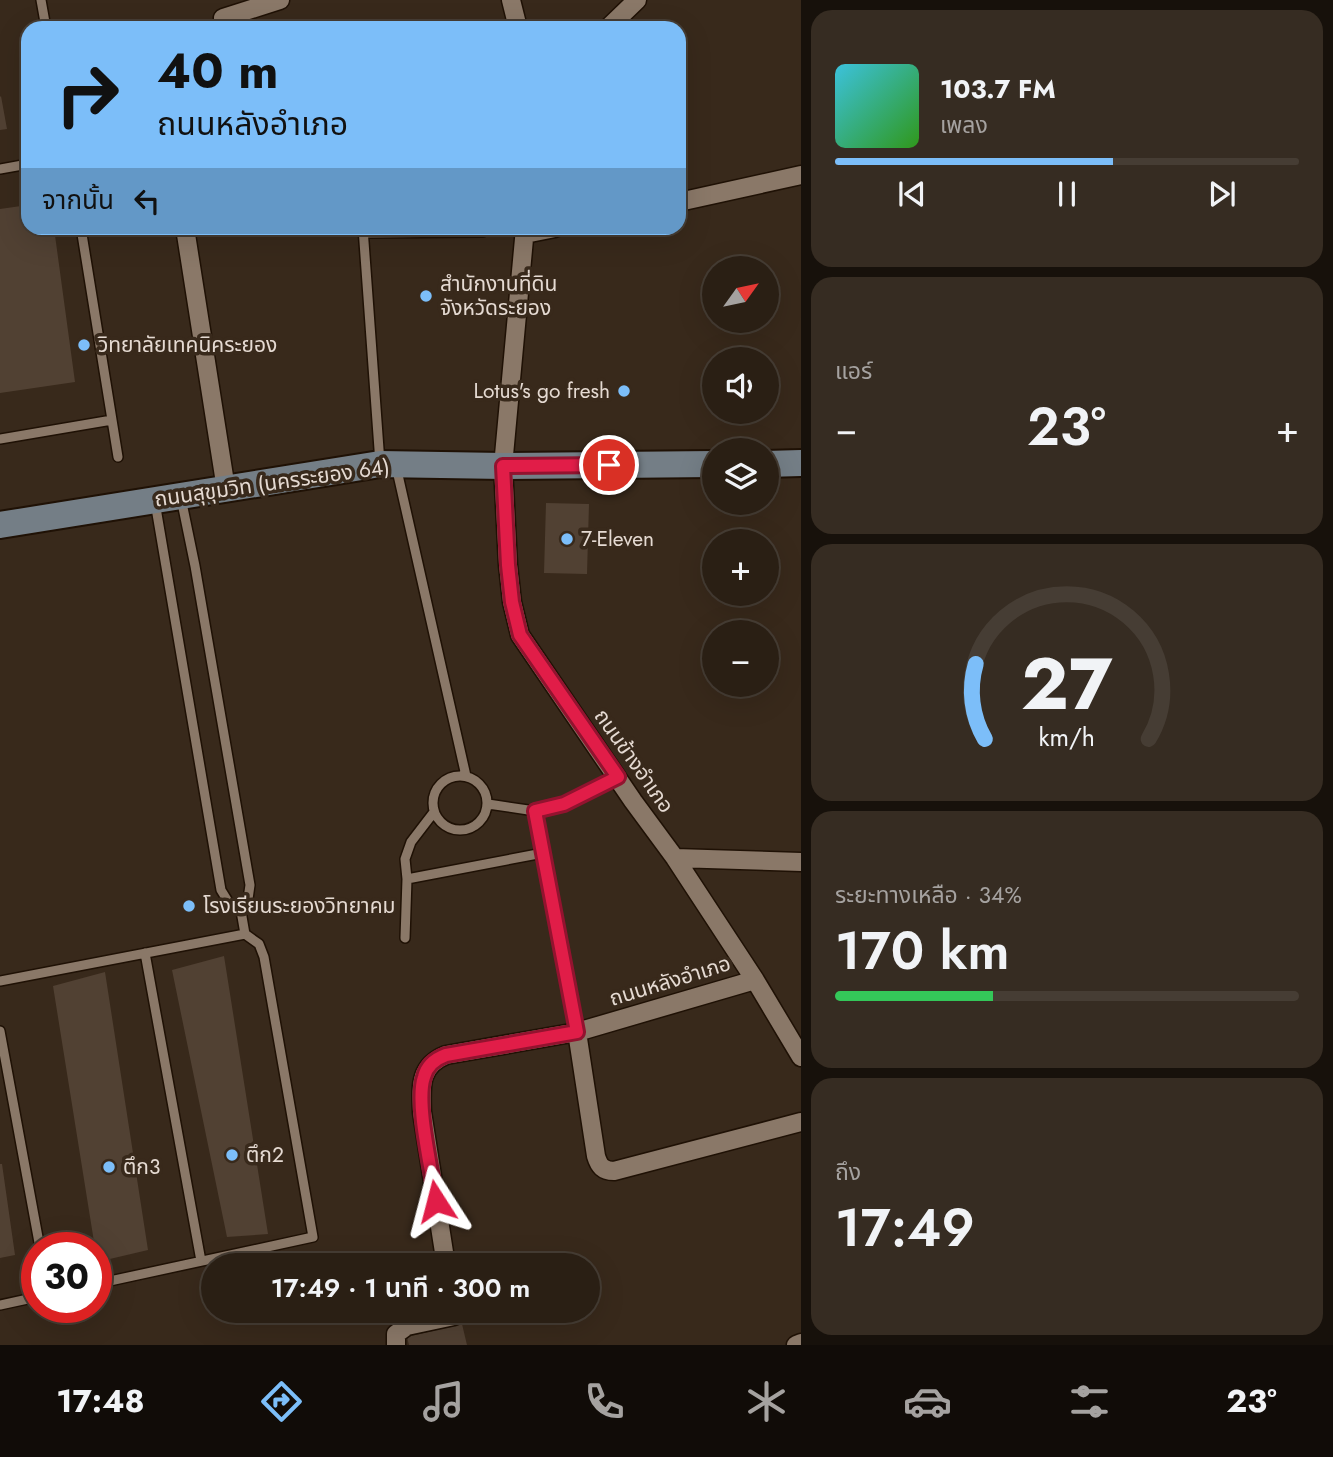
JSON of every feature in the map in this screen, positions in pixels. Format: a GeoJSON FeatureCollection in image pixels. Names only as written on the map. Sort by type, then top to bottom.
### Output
{"type":"FeatureCollection","features":[{"type":"Feature","properties":{"kind":"street"},"geometry":{"type":"LineString","coordinates":[[223,18],[280,0]]}},
{"type":"Feature","properties":{"kind":"street"},"geometry":{"type":"LineString","coordinates":[[511,0],[516,21]]}},
{"type":"Feature","properties":{"kind":"street"},"geometry":{"type":"LineString","coordinates":[[615,21],[637,0]]}},
{"type":"Feature","properties":{"kind":"street"},"geometry":{"type":"LineString","coordinates":[[686,200],[801,175]]}},
{"type":"Feature","properties":{"kind":"street"},"geometry":{"type":"LineString","coordinates":[[186,235],[226,489]]}},
{"type":"Feature","properties":{"kind":"street","name":"ถนนข้างอำเภอ"},"geometry":{"type":"LineString","coordinates":[[525,235],[503,466],[508,565],[512,602],[520,635],[675,858],[755,979],[801,1057]]}},
{"type":"Feature","properties":{"kind":"street"},"geometry":{"type":"LineString","coordinates":[[779,464],[801,463]]}},
{"type":"Feature","properties":{"kind":"street","name":"ถนนสุขุมวิท (นครระยอง 64)"},"geometry":{"type":"LineString","coordinates":[[0,525],[388,464],[702,464]]}},
{"type":"Feature","properties":{"kind":"street"},"geometry":{"type":"LineString","coordinates":[[675,858],[801,862]]}},
{"type":"Feature","properties":{"kind":"street","name":"ถนนหลังอำเภอ"},"geometry":{"type":"LineString","coordinates":[[444,1253],[422,1112],[421,1091],[424,1076],[433,1061],[446,1055],[577,1032],[755,979]]}},
{"type":"Feature","properties":{"kind":"street"},"geometry":{"type":"LineString","coordinates":[[577,1032],[596,1156],[602,1168],[608,1171],[801,1122]]}},
{"type":"Feature","properties":{"kind":"street"},"geometry":{"type":"LineString","coordinates":[[396,1345],[396,1334],[407,1326],[419,1323]]}},
{"type":"Feature","properties":{"kind":"street"},"geometry":{"type":"LineString","coordinates":[[796,1345],[801,1343]]}},
{"type":"Feature","properties":{"kind":"lane"},"geometry":{"type":"LineString","coordinates":[[41,0],[45,21]]}},
{"type":"Feature","properties":{"kind":"lane"},"geometry":{"type":"LineString","coordinates":[[0,169],[21,165]]}},
{"type":"Feature","properties":{"kind":"lane"},"geometry":{"type":"LineString","coordinates":[[82,235],[118,457]]}},
{"type":"Feature","properties":{"kind":"lane"},"geometry":{"type":"LineString","coordinates":[[364,235],[388,464],[466,776]]}},
{"type":"Feature","properties":{"kind":"lane"},"geometry":{"type":"LineString","coordinates":[[0,439],[112,420]]}},
{"type":"Feature","properties":{"kind":"lane"},"geometry":{"type":"LineString","coordinates":[[168,499],[195,566],[250,885],[248,899],[241,911],[245,934],[258,944],[264,957],[313,1237],[238,1253]]}},
{"type":"Feature","properties":{"kind":"lane"},"geometry":{"type":"LineString","coordinates":[[168,499],[221,890],[229,902],[241,911]]}},
{"type":"Feature","properties":{"kind":"lane"},"geometry":{"type":"LineString","coordinates":[[466,776],[482,786],[488,804],[486,814],[473,828],[454,831],[438,821],[432,802],[439,785],[447,779],[466,776]]}},
{"type":"Feature","properties":{"kind":"lane"},"geometry":{"type":"LineString","coordinates":[[488,804],[535,811],[564,804],[618,777]]}},
{"type":"Feature","properties":{"kind":"lane"},"geometry":{"type":"LineString","coordinates":[[535,811],[577,1032]]}},
{"type":"Feature","properties":{"kind":"lane"},"geometry":{"type":"LineString","coordinates":[[405,938],[405,859],[411,842],[434,812]]}},
{"type":"Feature","properties":{"kind":"lane"},"geometry":{"type":"LineString","coordinates":[[407,879],[543,853]]}},
{"type":"Feature","properties":{"kind":"lane"},"geometry":{"type":"LineString","coordinates":[[0,981],[245,934]]}},
{"type":"Feature","properties":{"kind":"lane"},"geometry":{"type":"LineString","coordinates":[[112,1280],[201,1261],[145,953]]}},
{"type":"Feature","properties":{"kind":"lane"},"geometry":{"type":"LineString","coordinates":[[0,1031],[37,1232]]}},
{"type":"Feature","properties":{"kind":"lane"},"geometry":{"type":"LineString","coordinates":[[0,1305],[21,1300]]}},
{"type":"Feature","properties":{"kind":"building"},"geometry":{"type":"Polygon","coordinates":[[[0,97],[7,129],[0,130],[0,97]]]}},
{"type":"Feature","properties":{"kind":"building"},"geometry":{"type":"Polygon","coordinates":[[[21,206],[21,235],[55,235],[75,382],[0,393],[0,209],[21,206]]]}},
{"type":"Feature","properties":{"kind":"building","name":"7-Eleven"},"geometry":{"type":"Polygon","coordinates":[[[546,503],[589,504],[587,574],[544,573],[546,503]]]}},
{"type":"Feature","properties":{"kind":"building","name":"ตึก2"},"geometry":{"type":"Polygon","coordinates":[[[224,956],[268,1234],[227,1237],[172,970],[224,956]]]}},
{"type":"Feature","properties":{"kind":"building","name":"ตึก3"},"geometry":{"type":"Polygon","coordinates":[[[105,972],[148,1250],[112,1258],[112,1232],[92,1232],[53,986],[105,972]]]}},
{"type":"Feature","properties":{"kind":"building"},"geometry":{"type":"Polygon","coordinates":[[[0,1164],[15,1255],[0,1258],[0,1164]]]}},
{"type":"Feature","properties":{"kind":"building"},"geometry":{"type":"Polygon","coordinates":[[[462,1324],[467,1345],[409,1345],[407,1337],[462,1324]]]}},
{"type":"Feature","properties":{"kind":"place","name":"สำนักงานที่ดิน จังหวัดระยอง"},"geometry":{"type":"Point","coordinates":[426,296]}},
{"type":"Feature","properties":{"kind":"place","name":"วิทยาลัยเทคนิคระยอง"},"geometry":{"type":"Point","coordinates":[84,345]}},
{"type":"Feature","properties":{"kind":"place","name":"Lotus's go fresh"},"geometry":{"type":"Point","coordinates":[624,391]}},
{"type":"Feature","properties":{"kind":"place","name":"7-Eleven"},"geometry":{"type":"Point","coordinates":[567,539]}},
{"type":"Feature","properties":{"kind":"place","name":"โรงเรียนระยองวิทยาคม"},"geometry":{"type":"Point","coordinates":[189,906]}},
{"type":"Feature","properties":{"kind":"place","name":"ตึก2"},"geometry":{"type":"Point","coordinates":[232,1155]}},
{"type":"Feature","properties":{"kind":"place","name":"ตึก3"},"geometry":{"type":"Point","coordinates":[109,1167]}},
{"type":"Feature","properties":{"kind":"route"},"geometry":{"type":"LineString","coordinates":[[436,1201],[421,1091],[424,1076],[433,1061],[446,1055],[577,1032],[535,811],[564,804],[618,777],[520,635],[512,602],[508,565],[503,466],[609,465]]}}]}
